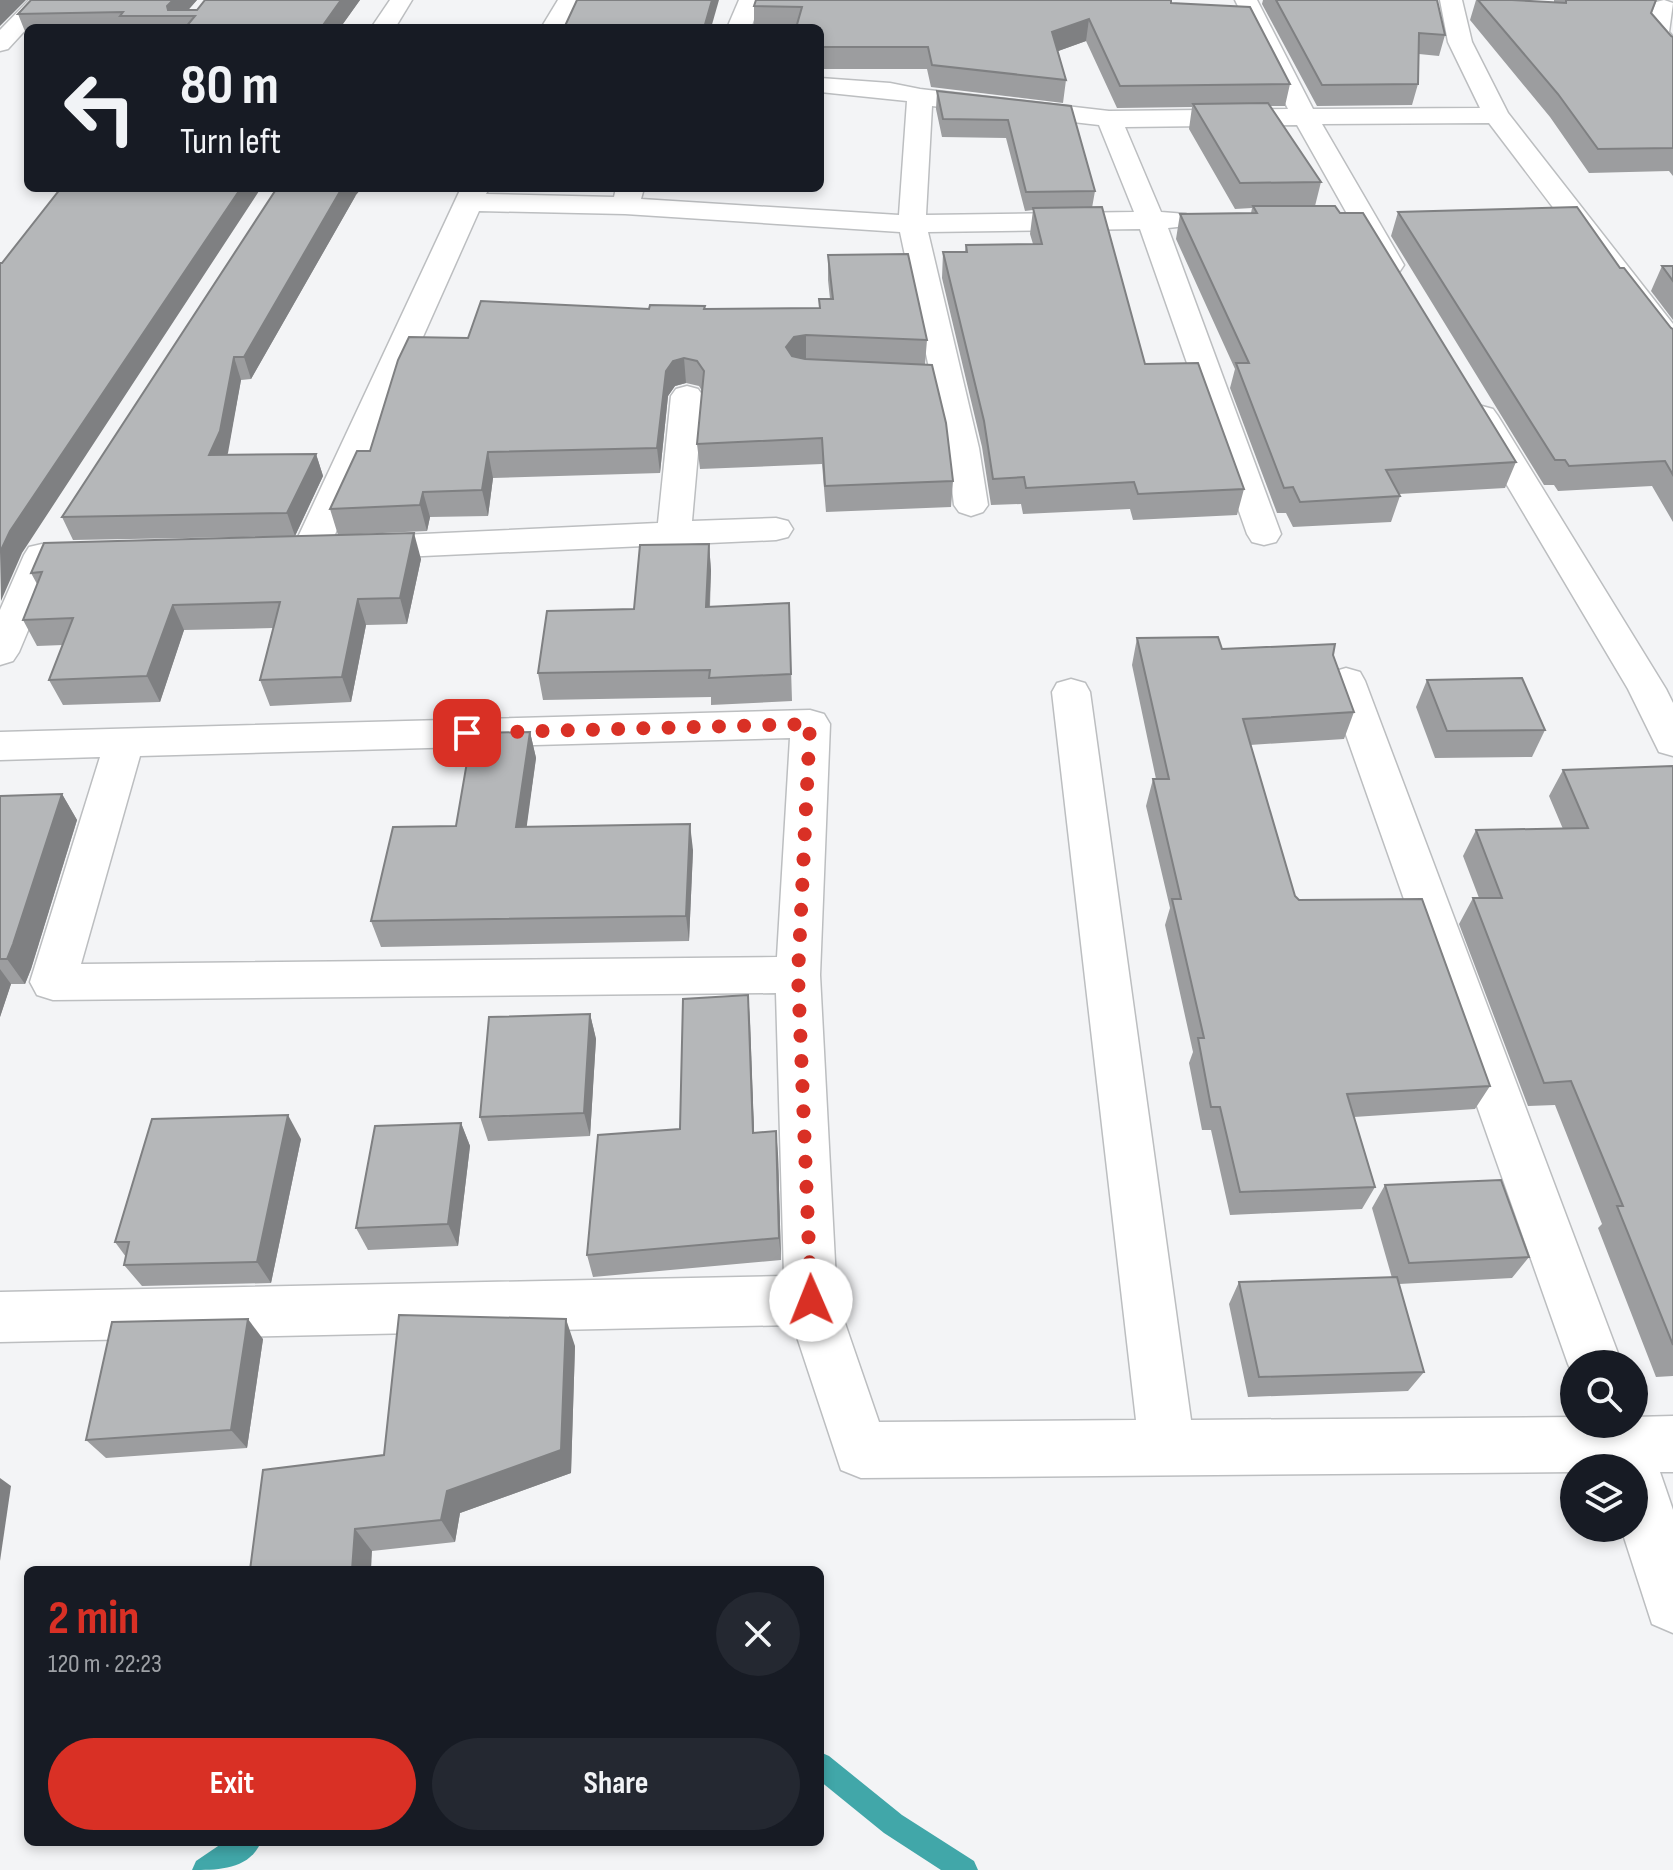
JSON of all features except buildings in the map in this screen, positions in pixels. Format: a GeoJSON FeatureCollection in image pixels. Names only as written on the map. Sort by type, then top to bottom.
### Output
{"type":"FeatureCollection","features":[{"type":"Feature","properties":{"kind":"street"},"geometry":{"type":"LineString","coordinates":[[0,45],[42,0]]}},
{"type":"Feature","properties":{"kind":"street"},"geometry":{"type":"LineString","coordinates":[[386,24],[401,0]]}},
{"type":"Feature","properties":{"kind":"street"},"geometry":{"type":"LineString","coordinates":[[555,24],[569,0]]}},
{"type":"Feature","properties":{"kind":"street"},"geometry":{"type":"LineString","coordinates":[[741,24],[750,0]]}},
{"type":"Feature","properties":{"kind":"street"},"geometry":{"type":"LineString","coordinates":[[1246,0],[1306,118],[1402,285]]}},
{"type":"Feature","properties":{"kind":"street"},"geometry":{"type":"LineString","coordinates":[[1451,0],[1460,42],[1496,115],[1673,344]]}},
{"type":"Feature","properties":{"kind":"street"},"geometry":{"type":"LineString","coordinates":[[1666,5],[1657,33],[1673,52]]}},
{"type":"Feature","properties":{"kind":"street"},"geometry":{"type":"LineString","coordinates":[[0,45],[24,47]]}},
{"type":"Feature","properties":{"kind":"street"},"geometry":{"type":"LineString","coordinates":[[824,85],[890,90],[920,97],[1109,119],[1496,115]]}},
{"type":"Feature","properties":{"kind":"street"},"geometry":{"type":"LineString","coordinates":[[920,97],[912,224],[963,448],[971,505]]}},
{"type":"Feature","properties":{"kind":"street"},"geometry":{"type":"LineString","coordinates":[[1109,119],[1151,220],[1264,534]]}},
{"type":"Feature","properties":{"kind":"street"},"geometry":{"type":"LineString","coordinates":[[776,529],[295,550],[472,195],[627,197],[912,224],[1196,219]]}},
{"type":"Feature","properties":{"kind":"street"},"geometry":{"type":"LineString","coordinates":[[1545,218],[1576,218]]}},
{"type":"Feature","properties":{"kind":"street"},"geometry":{"type":"LineString","coordinates":[[853,374],[947,378]]}},
{"type":"Feature","properties":{"kind":"street"},"geometry":{"type":"LineString","coordinates":[[1467,392],[1647,689],[1673,742]]}},
{"type":"Feature","properties":{"kind":"street"},"geometry":{"type":"LineString","coordinates":[[674,533],[687,396]]}},
{"type":"Feature","properties":{"kind":"street"},"geometry":{"type":"LineString","coordinates":[[0,652],[50,542],[105,554]]}},
{"type":"Feature","properties":{"kind":"street"},"geometry":{"type":"LineString","coordinates":[[1346,681],[1590,1350]]}},
{"type":"Feature","properties":{"kind":"street"},"geometry":{"type":"LineString","coordinates":[[1071,692],[1167,1446]]}},
{"type":"Feature","properties":{"kind":"street"},"geometry":{"type":"LineString","coordinates":[[0,746],[810,724],[798,975],[811,1300],[861,1450],[1167,1446],[1636,1451],[1673,1603]]}},
{"type":"Feature","properties":{"kind":"street"},"geometry":{"type":"LineString","coordinates":[[124,743],[53,982],[798,975]]}},
{"type":"Feature","properties":{"kind":"street"},"geometry":{"type":"LineString","coordinates":[[0,1317],[811,1300]]}},
{"type":"Feature","properties":{"kind":"waterway"},"geometry":{"type":"LineString","coordinates":[[824,1768],[893,1824],[965,1870]]}},
{"type":"Feature","properties":{"kind":"waterway"},"geometry":{"type":"LineString","coordinates":[[205,1870],[242,1846]]}},
{"type":"Feature","properties":{"kind":"route"},"geometry":{"type":"LineString","coordinates":[[467,733],[810,724],[798,975],[811,1300]]}}]}
